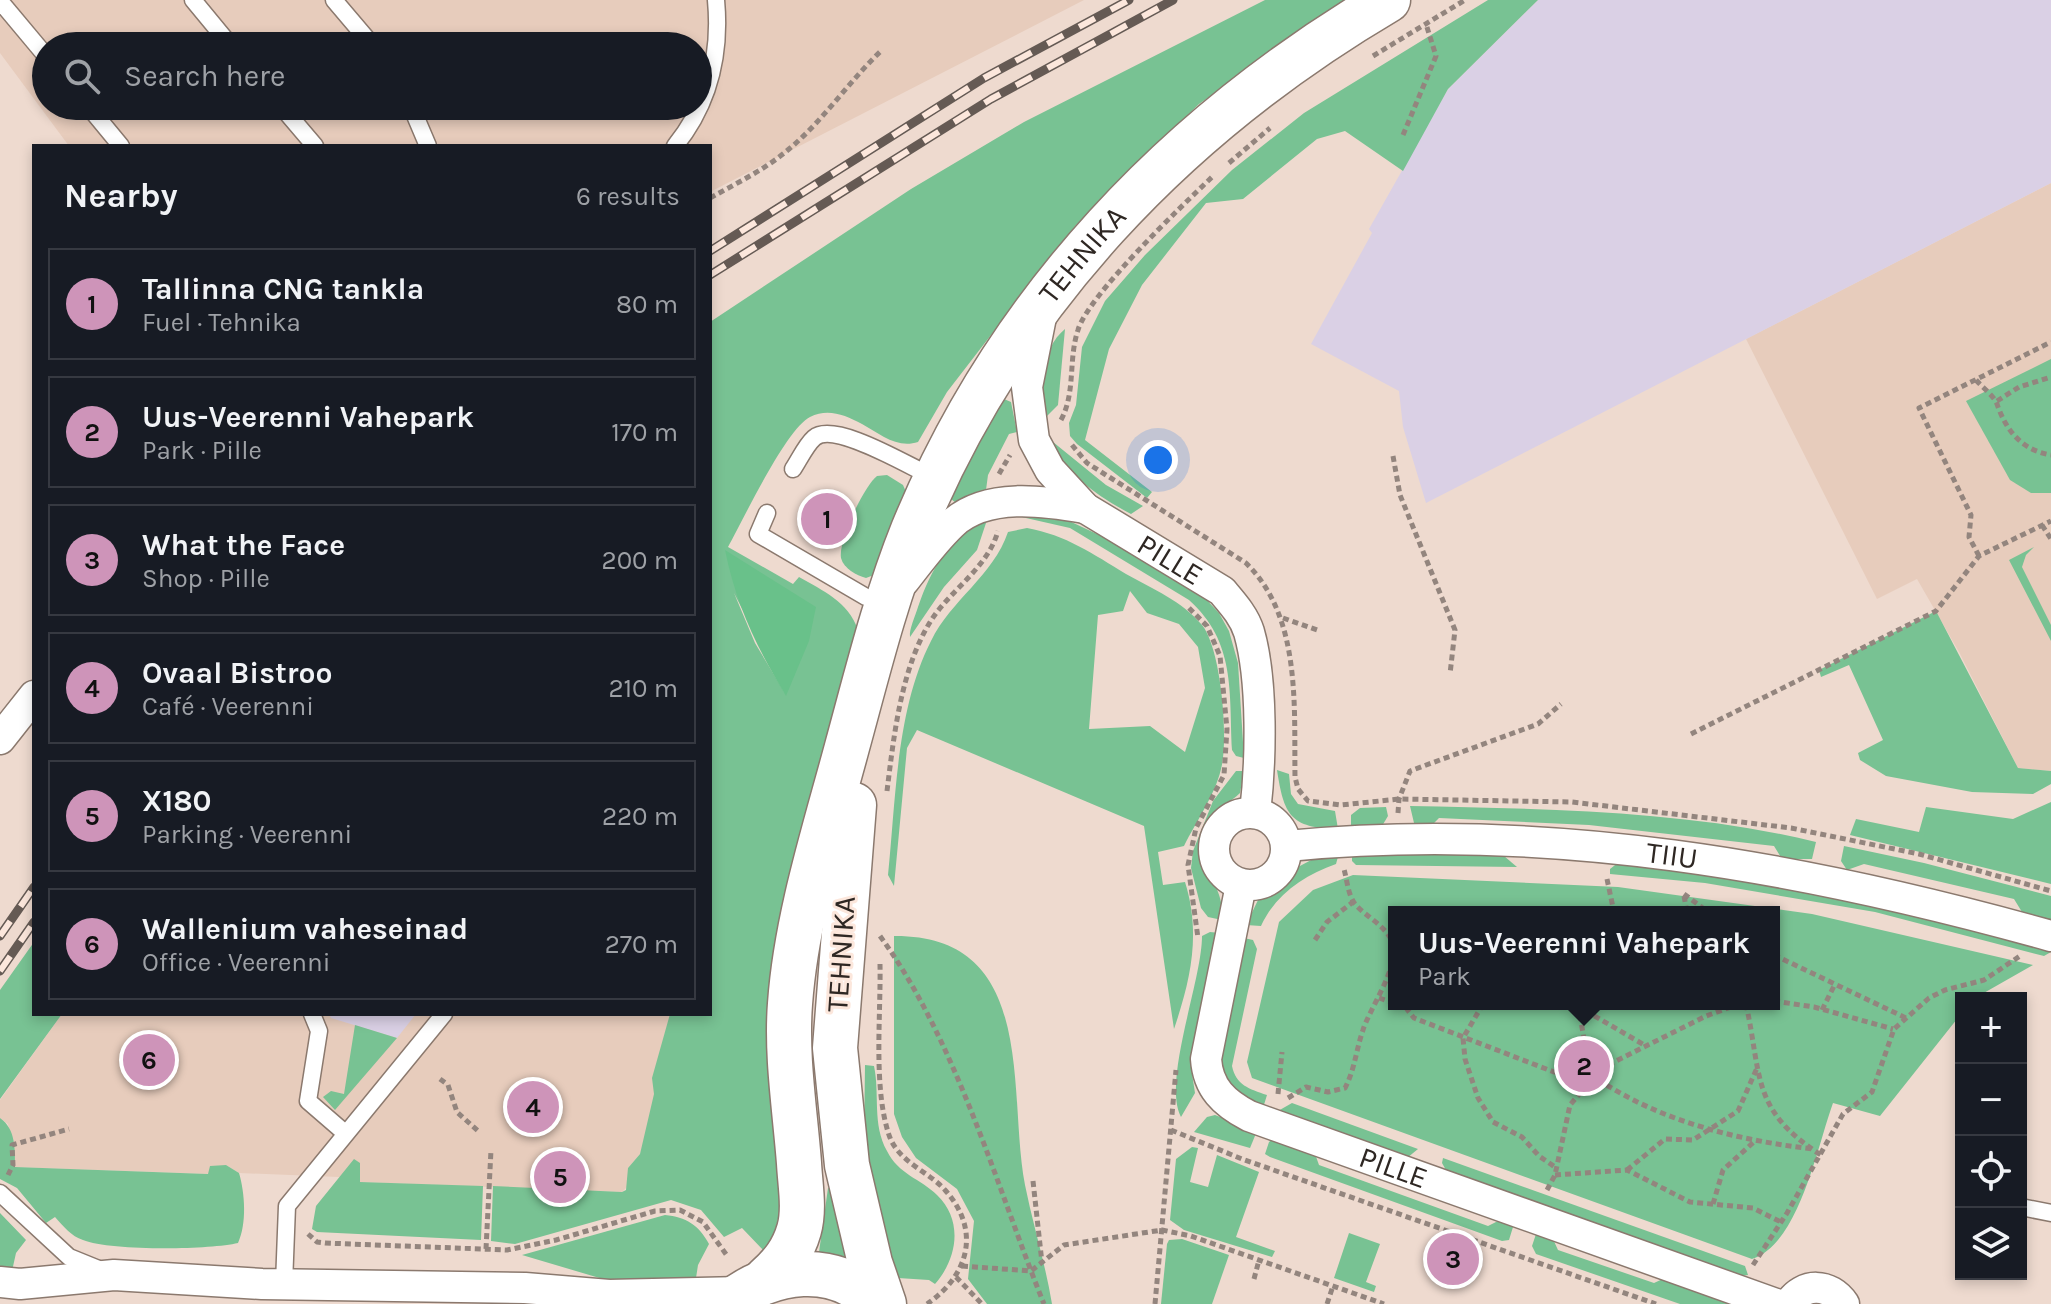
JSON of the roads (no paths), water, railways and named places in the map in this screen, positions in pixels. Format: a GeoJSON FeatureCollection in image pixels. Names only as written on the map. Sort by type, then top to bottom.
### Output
{"type":"FeatureCollection","features":[{"type":"Feature","properties":{"kind":"main road","name":"TEHNIKA"},"geometry":{"type":"LineString","coordinates":[[741,1283],[782,1265],[800,1227],[790,1005],[810,886],[887,601],[936,478],[966,418],[1047,296],[1083,249],[1177,151],[1335,31],[1388,0]]}},
{"type":"Feature","properties":{"kind":"main road","name":"TEHNIKA"},"geometry":{"type":"LineString","coordinates":[[884,1304],[870,1263],[847,1165],[835,1048],[850,829],[887,601]]}},
{"type":"Feature","properties":{"kind":"main road"},"geometry":{"type":"LineString","coordinates":[[741,1283],[793,1273],[827,1276],[852,1286],[875,1304]]}},
{"type":"Feature","properties":{"kind":"street","name":"PILLE"},"geometry":{"type":"LineString","coordinates":[[1047,296],[1033,345],[1027,387],[1034,440],[1050,470],[1085,508],[1204,576],[1239,611],[1249,631],[1255,678],[1260,764],[1255,813]]}},
{"type":"Feature","properties":{"kind":"street","name":"PILLE"},"geometry":{"type":"LineString","coordinates":[[887,601],[955,521],[975,511],[1037,500],[1085,508]]}},
{"type":"Feature","properties":{"kind":"street"},"geometry":{"type":"LineString","coordinates":[[4,721],[32,698]]}},
{"type":"Feature","properties":{"kind":"street"},"geometry":{"type":"LineString","coordinates":[[1244,813],[1255,813],[1273,820],[1287,846],[1282,868],[1274,877],[1253,886],[1241,885],[1223,873],[1214,853],[1214,842],[1225,823],[1244,813]]}},
{"type":"Feature","properties":{"kind":"street","name":"TIIU"},"geometry":{"type":"LineString","coordinates":[[1287,846],[1397,839],[1544,844],[1694,856],[1833,880],[1958,909],[2051,936]]}},
{"type":"Feature","properties":{"kind":"street","name":"PILLE"},"geometry":{"type":"LineString","coordinates":[[1241,885],[1206,1059],[1212,1086],[1223,1099],[1249,1116],[1776,1304]]}},
{"type":"Feature","properties":{"kind":"street"},"geometry":{"type":"LineString","coordinates":[[0,1282],[20,1284],[114,1275],[267,1291],[525,1288],[609,1295],[741,1283]]}},
{"type":"Feature","properties":{"kind":"street"},"geometry":{"type":"LineString","coordinates":[[1789,1304],[1799,1293],[1817,1287],[1835,1293],[1844,1304]]}},
{"type":"Feature","properties":{"kind":"street"},"geometry":{"type":"LineString","coordinates":[[525,1288],[572,1304]]}},
{"type":"Feature","properties":{"kind":"lane"},"geometry":{"type":"LineString","coordinates":[[193,0],[219,32]]}},
{"type":"Feature","properties":{"kind":"lane"},"geometry":{"type":"LineString","coordinates":[[334,0],[361,32]]}},
{"type":"Feature","properties":{"kind":"lane"},"geometry":{"type":"LineString","coordinates":[[712,69],[716,0]]}},
{"type":"Feature","properties":{"kind":"lane"},"geometry":{"type":"LineString","coordinates":[[0,1],[32,39]]}},
{"type":"Feature","properties":{"kind":"lane"},"geometry":{"type":"LineString","coordinates":[[100,120],[119,144]]}},
{"type":"Feature","properties":{"kind":"lane"},"geometry":{"type":"LineString","coordinates":[[293,120],[313,144]]}},
{"type":"Feature","properties":{"kind":"lane"},"geometry":{"type":"LineString","coordinates":[[417,120],[427,144]]}},
{"type":"Feature","properties":{"kind":"lane"},"geometry":{"type":"LineString","coordinates":[[676,144],[694,120]]}},
{"type":"Feature","properties":{"kind":"lane"},"geometry":{"type":"LineString","coordinates":[[793,469],[815,437],[830,431],[847,434],[936,478]]}},
{"type":"Feature","properties":{"kind":"lane"},"geometry":{"type":"LineString","coordinates":[[767,513],[758,534],[866,597],[887,601]]}},
{"type":"Feature","properties":{"kind":"lane"},"geometry":{"type":"LineString","coordinates":[[313,1016],[319,1031],[308,1101],[345,1133]]}},
{"type":"Feature","properties":{"kind":"lane"},"geometry":{"type":"LineString","coordinates":[[267,1291],[287,1206],[442,1016]]}},
{"type":"Feature","properties":{"kind":"lane"},"geometry":{"type":"LineString","coordinates":[[0,1193],[69,1257],[114,1275]]}},
{"type":"Feature","properties":{"kind":"lane"},"geometry":{"type":"LineString","coordinates":[[2026,1208],[2051,1213]]}},
{"type":"Feature","properties":{"kind":"railway"},"geometry":{"type":"LineString","coordinates":[[712,250],[984,78],[1129,0]]}},
{"type":"Feature","properties":{"kind":"railway"},"geometry":{"type":"LineString","coordinates":[[712,274],[991,99],[1173,0]]}},
{"type":"Feature","properties":{"kind":"railway"},"geometry":{"type":"LineString","coordinates":[[0,936],[32,890]]}},
{"type":"Feature","properties":{"kind":"railway"},"geometry":{"type":"LineString","coordinates":[[0,971],[32,925]]}},
{"type":"Feature","properties":{"kind":"place","name":"Tallinna CNG tankla"},"geometry":{"type":"Point","coordinates":[827,519]}},
{"type":"Feature","properties":{"kind":"place","name":"Wallenium vaheseinad"},"geometry":{"type":"Point","coordinates":[149,1060]}},
{"type":"Feature","properties":{"kind":"place","name":"Uus-Veerenni Vahepark"},"geometry":{"type":"Point","coordinates":[1584,1066]}},
{"type":"Feature","properties":{"kind":"place","name":"Ovaal Bistroo"},"geometry":{"type":"Point","coordinates":[533,1107]}},
{"type":"Feature","properties":{"kind":"place","name":"X180"},"geometry":{"type":"Point","coordinates":[560,1177]}},
{"type":"Feature","properties":{"kind":"place","name":"What the Face"},"geometry":{"type":"Point","coordinates":[1453,1259]}}]}
